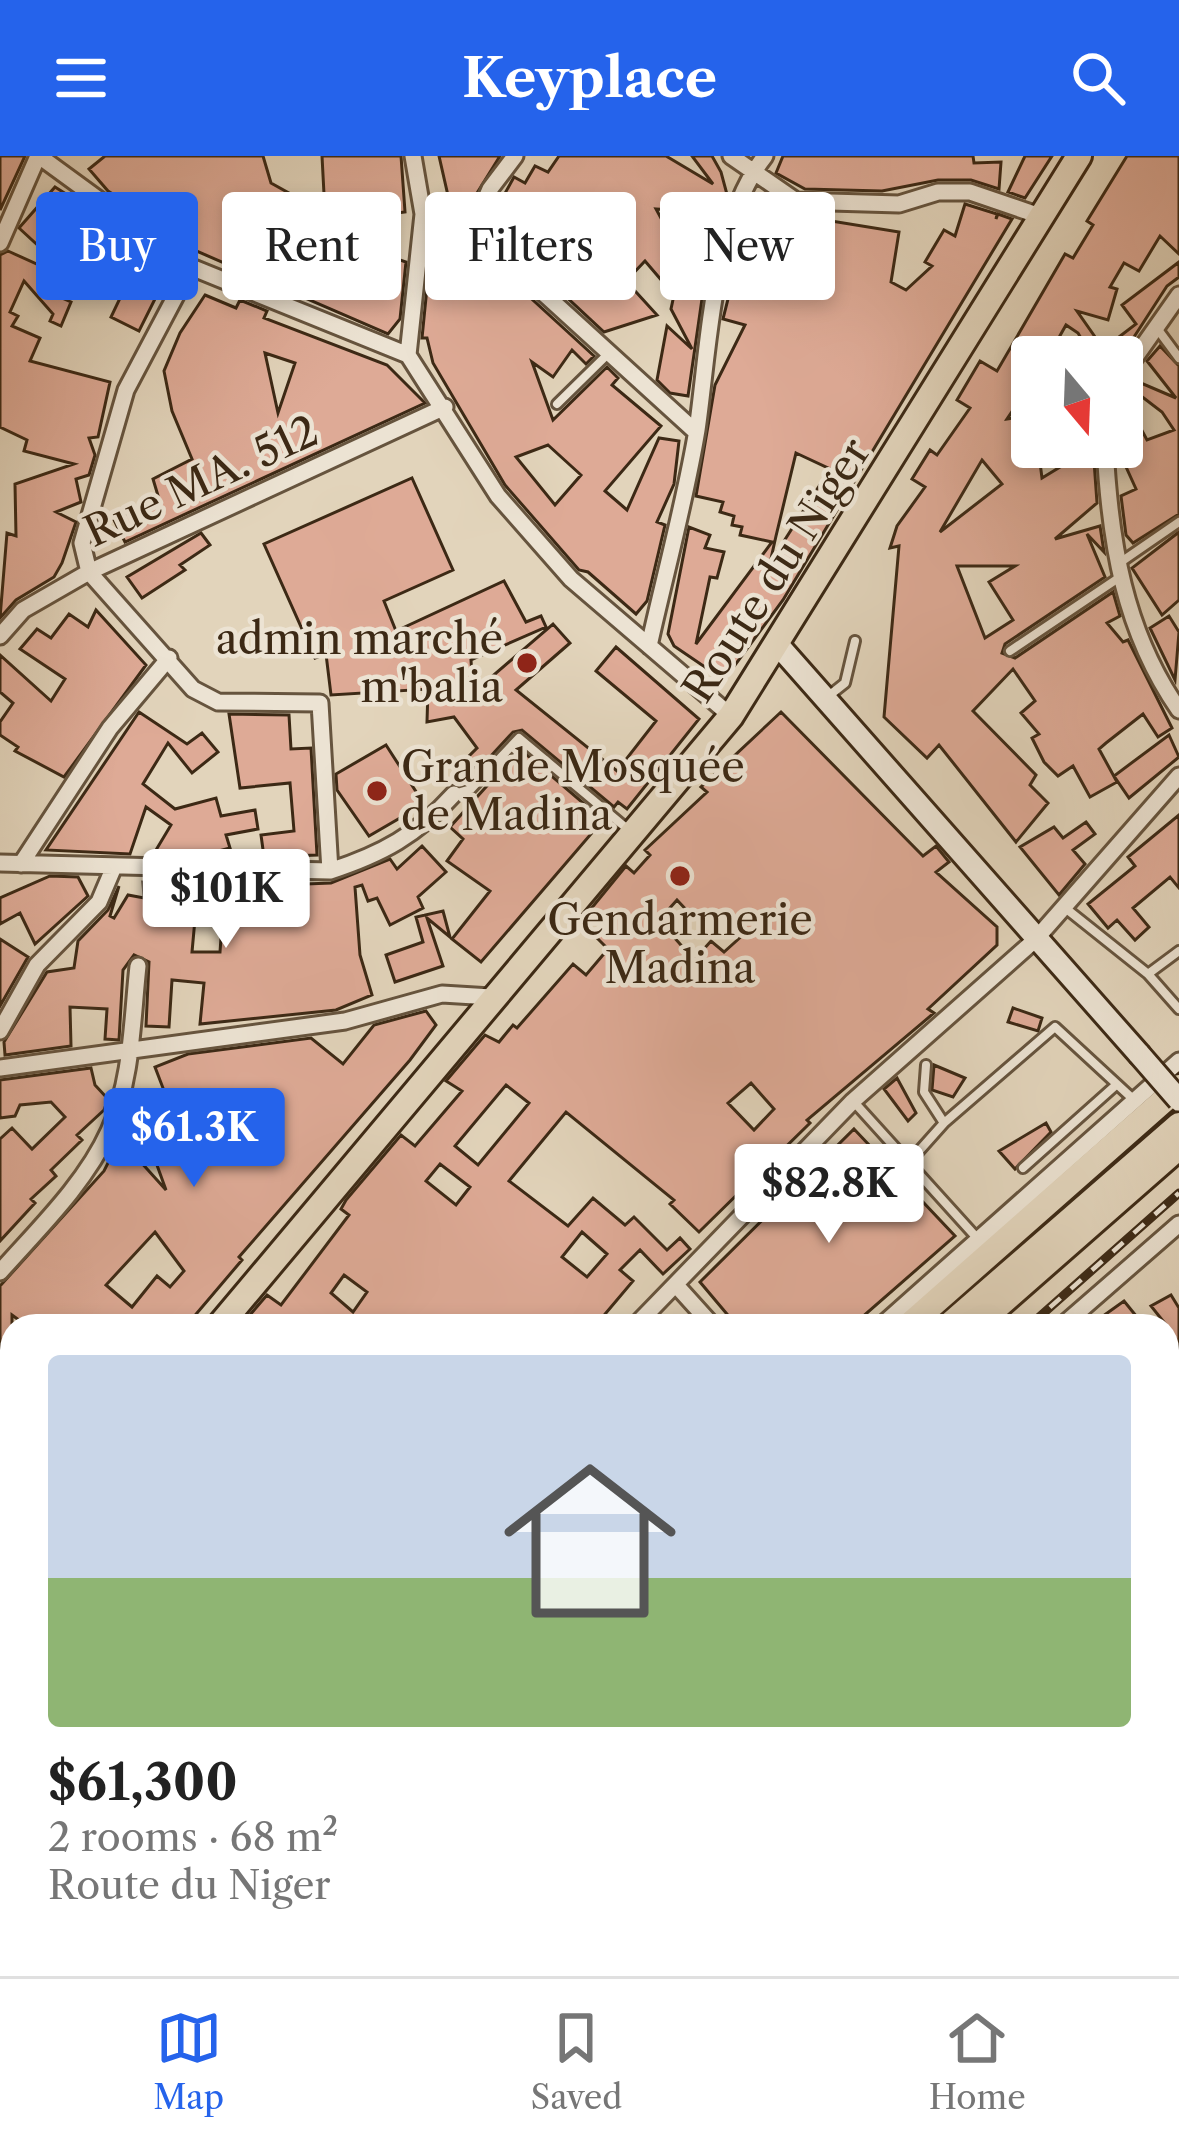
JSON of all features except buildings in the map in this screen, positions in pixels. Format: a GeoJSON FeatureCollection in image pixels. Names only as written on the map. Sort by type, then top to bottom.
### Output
{"type":"FeatureCollection","features":[{"type":"Feature","properties":{"kind":"main road","name":"Route du Niger"},"geometry":{"type":"LineString","coordinates":[[229,1314],[731,716],[1079,156]]}},
{"type":"Feature","properties":{"kind":"main road"},"geometry":{"type":"LineString","coordinates":[[778,645],[1179,1100]]}},
{"type":"Feature","properties":{"kind":"main road"},"geometry":{"type":"LineString","coordinates":[[922,1314],[1179,1087]]}},
{"type":"Feature","properties":{"kind":"main road"},"geometry":{"type":"LineString","coordinates":[[962,1314],[1179,1125]]}},
{"type":"Feature","properties":{"kind":"main road"},"geometry":{"type":"LineString","coordinates":[[990,1314],[1179,1147]]}},
{"type":"Feature","properties":{"kind":"street"},"geometry":{"type":"LineString","coordinates":[[0,243],[38,156],[87,192]]}},
{"type":"Feature","properties":{"kind":"street"},"geometry":{"type":"LineString","coordinates":[[408,355],[423,214],[413,156]]}},
{"type":"Feature","properties":{"kind":"street"},"geometry":{"type":"LineString","coordinates":[[489,192],[515,156]]}},
{"type":"Feature","properties":{"kind":"street"},"geometry":{"type":"LineString","coordinates":[[731,156],[796,201],[899,204],[938,192],[970,192],[1043,217]]}},
{"type":"Feature","properties":{"kind":"street"},"geometry":{"type":"LineString","coordinates":[[649,646],[696,431],[712,295],[752,173],[765,156]]}},
{"type":"Feature","properties":{"kind":"street"},"geometry":{"type":"LineString","coordinates":[[198,271],[408,355],[498,496],[571,579],[731,716]]}},
{"type":"Feature","properties":{"kind":"street"},"geometry":{"type":"LineString","coordinates":[[1143,344],[1179,296]]}},
{"type":"Feature","properties":{"kind":"street"},"geometry":{"type":"LineString","coordinates":[[174,300],[126,390],[82,543],[89,572],[193,689],[218,702],[320,703],[330,871]]}},
{"type":"Feature","properties":{"kind":"street"},"geometry":{"type":"LineString","coordinates":[[552,300],[696,431]]}},
{"type":"Feature","properties":{"kind":"street","name":"Rue MA. 512"},"geometry":{"type":"LineString","coordinates":[[0,636],[23,610],[89,572],[445,407]]}},
{"type":"Feature","properties":{"kind":"street"},"geometry":{"type":"LineString","coordinates":[[1107,468],[1118,571],[1149,667],[1179,710]]}},
{"type":"Feature","properties":{"kind":"street"},"geometry":{"type":"LineString","coordinates":[[21,864],[110,728],[169,658]]}},
{"type":"Feature","properties":{"kind":"street"},"geometry":{"type":"LineString","coordinates":[[647,1314],[853,1101],[1035,940],[1176,786]]}},
{"type":"Feature","properties":{"kind":"street"},"geometry":{"type":"LineString","coordinates":[[0,863],[330,871],[382,854],[424,827],[454,794]]}},
{"type":"Feature","properties":{"kind":"street"},"geometry":{"type":"LineString","coordinates":[[0,1031],[37,965],[99,902],[113,869]]}},
{"type":"Feature","properties":{"kind":"street"},"geometry":{"type":"LineString","coordinates":[[0,1272],[67,1196],[108,1134],[129,1052],[138,966]]}},
{"type":"Feature","properties":{"kind":"street"},"geometry":{"type":"LineString","coordinates":[[0,1068],[345,1021],[442,994],[491,997]]}},
{"type":"Feature","properties":{"kind":"street"},"geometry":{"type":"LineString","coordinates":[[895,1314],[1179,1061]]}},
{"type":"Feature","properties":{"kind":"street"},"geometry":{"type":"LineString","coordinates":[[1076,1314],[1179,1224]]}},
{"type":"Feature","properties":{"kind":"street"},"geometry":{"type":"LineString","coordinates":[[676,1285],[702,1314]]}},
{"type":"Feature","properties":{"kind":"lane"},"geometry":{"type":"LineString","coordinates":[[1155,326],[1179,358]]}},
{"type":"Feature","properties":{"kind":"lane"},"geometry":{"type":"LineString","coordinates":[[556,404],[610,352]]}},
{"type":"Feature","properties":{"kind":"lane"},"geometry":{"type":"LineString","coordinates":[[1010,651],[1179,522]]}},
{"type":"Feature","properties":{"kind":"lane"},"geometry":{"type":"LineString","coordinates":[[825,699],[845,683],[854,664],[855,641]]}},
{"type":"Feature","properties":{"kind":"lane"},"geometry":{"type":"LineString","coordinates":[[454,794],[471,789],[519,738],[632,833]]}},
{"type":"Feature","properties":{"kind":"lane"},"geometry":{"type":"LineString","coordinates":[[1064,907],[1148,974],[1179,1010]]}},
{"type":"Feature","properties":{"kind":"lane"},"geometry":{"type":"LineString","coordinates":[[1148,974],[1179,952]]}},
{"type":"Feature","properties":{"kind":"lane"},"geometry":{"type":"LineString","coordinates":[[911,1160],[944,1124],[1055,1027],[1134,1100]]}},
{"type":"Feature","properties":{"kind":"lane"},"geometry":{"type":"LineString","coordinates":[[926,1065],[923,1092],[944,1124]]}},
{"type":"Feature","properties":{"kind":"lane"},"geometry":{"type":"LineString","coordinates":[[1023,1168],[1116,1084]]}},
{"type":"Feature","properties":{"kind":"lane"},"geometry":{"type":"LineString","coordinates":[[853,1101],[979,1240]]}},
{"type":"Feature","properties":{"kind":"railway"},"geometry":{"type":"LineString","coordinates":[[1043,1314],[1179,1193]]}},
{"type":"Feature","properties":{"kind":"place","name":"admin marché m'balia"},"geometry":{"type":"Point","coordinates":[527,663]}},
{"type":"Feature","properties":{"kind":"place","name":"Grande Mosquée de Madina"},"geometry":{"type":"Point","coordinates":[377,791]}},
{"type":"Feature","properties":{"kind":"place","name":"Gendarmerie Madina"},"geometry":{"type":"Point","coordinates":[680,876]}}]}
